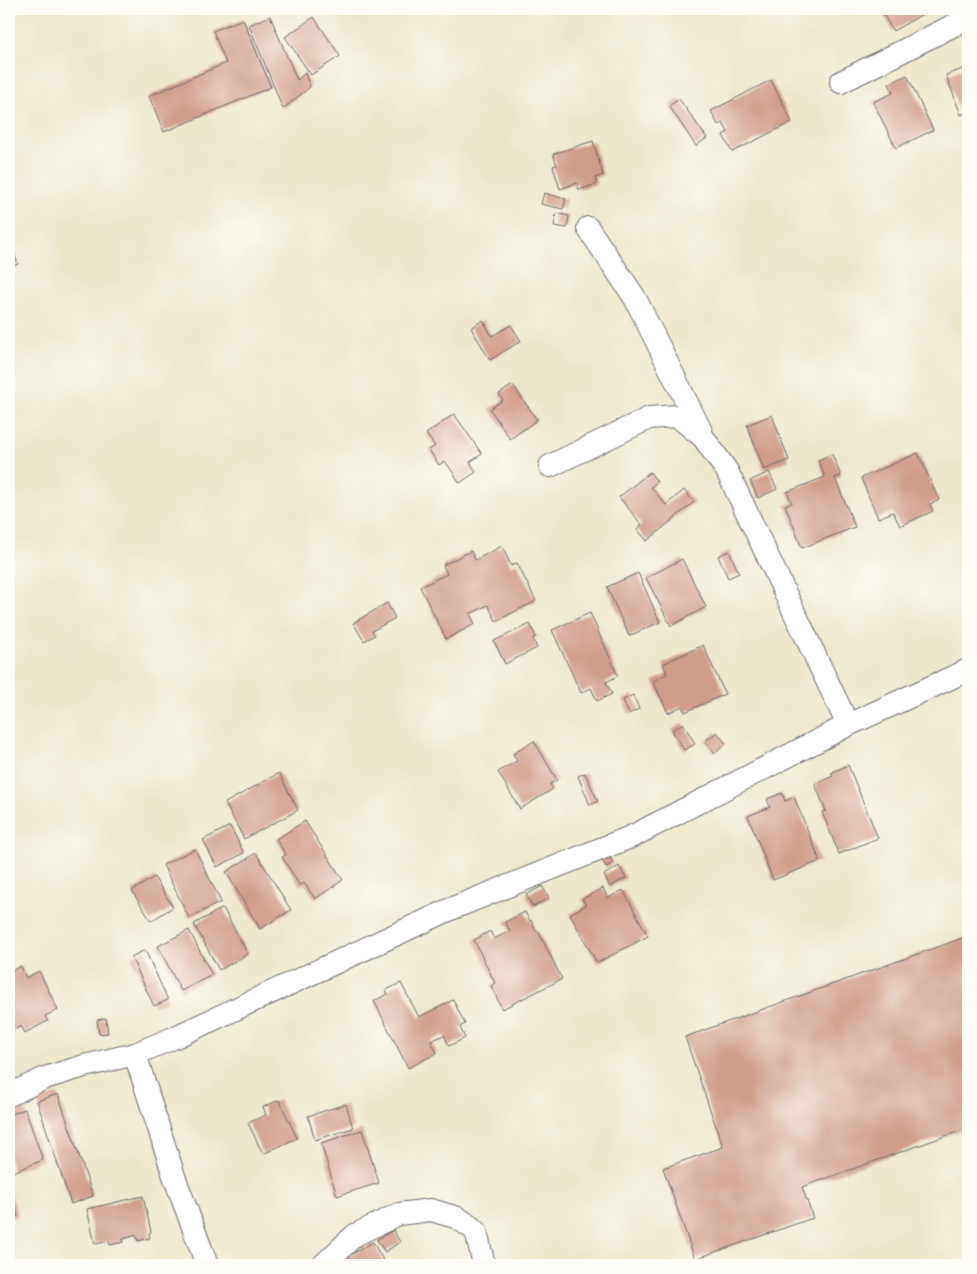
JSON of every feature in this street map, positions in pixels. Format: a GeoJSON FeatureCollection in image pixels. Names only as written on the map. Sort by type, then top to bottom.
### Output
{"type":"FeatureCollection","features":[{"type":"Feature","properties":{"kind":"street"},"geometry":{"type":"LineString","coordinates":[[842,82],[968,18]]}},
{"type":"Feature","properties":{"kind":"street"},"geometry":{"type":"LineString","coordinates":[[588,228],[635,298],[703,436],[727,471],[848,725]]}},
{"type":"Feature","properties":{"kind":"street"},"geometry":{"type":"LineString","coordinates":[[550,466],[649,418],[676,416],[703,436]]}},
{"type":"Feature","properties":{"kind":"street"},"geometry":{"type":"LineString","coordinates":[[9,1095],[53,1076],[84,1066],[135,1054],[453,908],[633,836],[848,725],[968,670]]}},
{"type":"Feature","properties":{"kind":"street"},"geometry":{"type":"LineString","coordinates":[[135,1054],[174,1176],[207,1265]]}},
{"type":"Feature","properties":{"kind":"street"},"geometry":{"type":"LineString","coordinates":[[324,1265],[355,1235],[400,1214],[431,1210],[458,1218],[476,1231],[484,1265]]}},
{"type":"Feature","properties":{"kind":"building"},"geometry":{"type":"Polygon","coordinates":[[[880,9],[929,9],[930,10],[893,31],[880,9]]]}},
{"type":"Feature","properties":{"kind":"building"},"geometry":{"type":"Polygon","coordinates":[[[270,16],[297,80],[305,73],[310,87],[283,109],[249,25],[270,16]]]}},
{"type":"Feature","properties":{"kind":"building"},"geometry":{"type":"Polygon","coordinates":[[[314,17],[340,56],[311,75],[285,37],[314,17]]]}},
{"type":"Feature","properties":{"kind":"building"},"geometry":{"type":"Polygon","coordinates":[[[243,19],[271,87],[164,132],[149,96],[226,63],[213,31],[243,19]]]}},
{"type":"Feature","properties":{"kind":"building"},"geometry":{"type":"Polygon","coordinates":[[[968,67],[968,112],[961,115],[946,75],[968,67]]]}},
{"type":"Feature","properties":{"kind":"building"},"geometry":{"type":"Polygon","coordinates":[[[907,75],[933,130],[896,148],[873,102],[893,93],[889,84],[907,75]]]}},
{"type":"Feature","properties":{"kind":"building"},"geometry":{"type":"Polygon","coordinates":[[[771,80],[792,122],[732,152],[723,135],[728,132],[723,123],[718,125],[711,111],[771,80]]]}},
{"type":"Feature","properties":{"kind":"building"},"geometry":{"type":"Polygon","coordinates":[[[679,99],[707,138],[696,146],[669,106],[679,99]]]}},
{"type":"Feature","properties":{"kind":"building"},"geometry":{"type":"Polygon","coordinates":[[[593,141],[603,175],[595,178],[597,184],[579,190],[577,183],[560,189],[553,166],[557,165],[553,154],[593,141]]]}},
{"type":"Feature","properties":{"kind":"building"},"geometry":{"type":"Polygon","coordinates":[[[544,193],[566,199],[563,209],[541,204],[544,193]]]}},
{"type":"Feature","properties":{"kind":"building"},"geometry":{"type":"Polygon","coordinates":[[[556,213],[569,216],[567,228],[554,226],[556,213]]]}},
{"type":"Feature","properties":{"kind":"building"},"geometry":{"type":"Polygon","coordinates":[[[9,239],[18,264],[9,267],[9,239]]]}},
{"type":"Feature","properties":{"kind":"building"},"geometry":{"type":"Polygon","coordinates":[[[483,320],[492,336],[511,325],[521,341],[490,360],[471,328],[483,320]]]}},
{"type":"Feature","properties":{"kind":"building"},"geometry":{"type":"Polygon","coordinates":[[[513,385],[537,420],[510,439],[490,409],[503,400],[499,394],[513,385]]]}},
{"type":"Feature","properties":{"kind":"building"},"geometry":{"type":"Polygon","coordinates":[[[454,414],[482,454],[470,462],[476,472],[460,483],[445,461],[439,465],[429,450],[435,446],[426,434],[454,414]]]}},
{"type":"Feature","properties":{"kind":"building"},"geometry":{"type":"Polygon","coordinates":[[[772,415],[789,460],[764,470],[747,425],[772,415]]]}},
{"type":"Feature","properties":{"kind":"building"},"geometry":{"type":"Polygon","coordinates":[[[918,453],[939,500],[930,504],[933,511],[900,526],[893,512],[878,518],[861,478],[918,453]]]}},
{"type":"Feature","properties":{"kind":"building"},"geometry":{"type":"Polygon","coordinates":[[[832,454],[841,476],[835,478],[855,527],[802,548],[785,505],[792,503],[787,492],[825,477],[818,460],[832,454]]]}},
{"type":"Feature","properties":{"kind":"building"},"geometry":{"type":"Polygon","coordinates":[[[650,472],[657,482],[651,487],[666,505],[684,490],[694,502],[647,541],[637,529],[642,525],[619,497],[650,472]]]}},
{"type":"Feature","properties":{"kind":"building"},"geometry":{"type":"Polygon","coordinates":[[[769,472],[777,489],[758,498],[750,481],[769,472]]]}},
{"type":"Feature","properties":{"kind":"building"},"geometry":{"type":"Polygon","coordinates":[[[502,546],[511,566],[517,563],[536,601],[496,621],[488,605],[470,614],[475,624],[446,639],[420,587],[447,574],[443,565],[471,551],[475,560],[502,546]]]}},
{"type":"Feature","properties":{"kind":"building"},"geometry":{"type":"Polygon","coordinates":[[[729,551],[739,573],[728,578],[718,556],[729,551]]]}},
{"type":"Feature","properties":{"kind":"building"},"geometry":{"type":"Polygon","coordinates":[[[682,559],[706,607],[671,626],[646,578],[682,559]]]}},
{"type":"Feature","properties":{"kind":"building"},"geometry":{"type":"Polygon","coordinates":[[[638,573],[660,622],[629,636],[607,587],[638,573]]]}},
{"type":"Feature","properties":{"kind":"building"},"geometry":{"type":"Polygon","coordinates":[[[387,603],[395,618],[372,631],[375,635],[364,641],[353,623],[387,603]]]}},
{"type":"Feature","properties":{"kind":"building"},"geometry":{"type":"Polygon","coordinates":[[[590,613],[618,676],[606,682],[612,694],[597,701],[591,688],[581,693],[552,630],[590,613]]]}},
{"type":"Feature","properties":{"kind":"building"},"geometry":{"type":"Polygon","coordinates":[[[530,624],[536,637],[533,638],[537,648],[505,664],[494,641],[530,624]]]}},
{"type":"Feature","properties":{"kind":"building"},"geometry":{"type":"Polygon","coordinates":[[[703,645],[725,694],[685,712],[682,706],[668,713],[653,681],[667,674],[663,664],[703,645]]]}},
{"type":"Feature","properties":{"kind":"building"},"geometry":{"type":"Polygon","coordinates":[[[633,695],[639,709],[629,714],[623,700],[633,695]]]}},
{"type":"Feature","properties":{"kind":"building"},"geometry":{"type":"Polygon","coordinates":[[[683,723],[695,744],[684,750],[672,730],[683,723]]]}},
{"type":"Feature","properties":{"kind":"building"},"geometry":{"type":"Polygon","coordinates":[[[717,732],[726,744],[715,753],[705,741],[717,732]]]}},
{"type":"Feature","properties":{"kind":"building"},"geometry":{"type":"Polygon","coordinates":[[[534,741],[557,780],[550,784],[553,789],[520,809],[498,772],[517,761],[513,754],[534,741]]]}},
{"type":"Feature","properties":{"kind":"building"},"geometry":{"type":"Polygon","coordinates":[[[848,765],[878,838],[839,854],[822,812],[826,811],[815,784],[833,776],[831,773],[848,765]]]}},
{"type":"Feature","properties":{"kind":"building"},"geometry":{"type":"Polygon","coordinates":[[[279,773],[298,810],[244,839],[225,803],[279,773]]]}},
{"type":"Feature","properties":{"kind":"building"},"geometry":{"type":"Polygon","coordinates":[[[585,773],[598,801],[590,805],[578,776],[585,773]]]}},
{"type":"Feature","properties":{"kind":"building"},"geometry":{"type":"Polygon","coordinates":[[[782,793],[785,801],[794,797],[820,861],[773,880],[748,816],[770,807],[767,799],[782,793]]]}},
{"type":"Feature","properties":{"kind":"building"},"geometry":{"type":"Polygon","coordinates":[[[305,821],[343,880],[315,899],[304,883],[300,886],[282,857],[286,855],[276,839],[305,821]]]}},
{"type":"Feature","properties":{"kind":"building"},"geometry":{"type":"Polygon","coordinates":[[[230,826],[244,853],[217,867],[203,840],[230,826]]]}},
{"type":"Feature","properties":{"kind":"building"},"geometry":{"type":"Polygon","coordinates":[[[195,849],[221,902],[189,918],[163,865],[195,849]]]}},
{"type":"Feature","properties":{"kind":"building"},"geometry":{"type":"Polygon","coordinates":[[[256,853],[291,910],[260,929],[226,872],[256,853]]]}},
{"type":"Feature","properties":{"kind":"building"},"geometry":{"type":"Polygon","coordinates":[[[609,856],[613,863],[606,867],[601,859],[609,856]]]}},
{"type":"Feature","properties":{"kind":"building"},"geometry":{"type":"Polygon","coordinates":[[[619,866],[626,878],[610,887],[604,875],[619,866]]]}},
{"type":"Feature","properties":{"kind":"building"},"geometry":{"type":"Polygon","coordinates":[[[154,877],[173,907],[151,921],[132,891],[154,877]]]}},
{"type":"Feature","properties":{"kind":"building"},"geometry":{"type":"Polygon","coordinates":[[[542,886],[549,898],[533,907],[526,895],[542,886]]]}},
{"type":"Feature","properties":{"kind":"building"},"geometry":{"type":"Polygon","coordinates":[[[603,888],[608,898],[623,890],[648,936],[597,963],[570,914],[586,905],[582,899],[603,888]]]}},
{"type":"Feature","properties":{"kind":"building"},"geometry":{"type":"Polygon","coordinates":[[[223,908],[248,954],[219,970],[194,924],[223,908]]]}},
{"type":"Feature","properties":{"kind":"building"},"geometry":{"type":"Polygon","coordinates":[[[525,912],[536,931],[538,931],[562,979],[502,1009],[491,986],[495,983],[474,940],[490,931],[494,939],[510,931],[505,922],[525,912]]]}},
{"type":"Feature","properties":{"kind":"building"},"geometry":{"type":"Polygon","coordinates":[[[189,930],[212,975],[181,991],[158,946],[189,930]]]}},
{"type":"Feature","properties":{"kind":"building"},"geometry":{"type":"Polygon","coordinates":[[[968,936],[968,1128],[802,1187],[813,1218],[695,1259],[663,1168],[723,1147],[685,1037],[968,936]]]}},
{"type":"Feature","properties":{"kind":"building"},"geometry":{"type":"Polygon","coordinates":[[[145,950],[168,1000],[154,1006],[131,957],[145,950]]]}},
{"type":"Feature","properties":{"kind":"building"},"geometry":{"type":"Polygon","coordinates":[[[21,966],[26,978],[39,971],[58,1010],[45,1016],[48,1021],[25,1033],[21,1026],[13,1031],[9,1023],[9,986],[12,985],[9,972],[21,966]]]}},
{"type":"Feature","properties":{"kind":"building"},"geometry":{"type":"Polygon","coordinates":[[[401,983],[419,1017],[453,1000],[465,1024],[460,1027],[465,1038],[449,1046],[444,1035],[431,1041],[437,1053],[408,1068],[374,1001],[388,994],[386,990],[401,983]]]}},
{"type":"Feature","properties":{"kind":"building"},"geometry":{"type":"Polygon","coordinates":[[[106,1018],[108,1033],[99,1034],[97,1020],[106,1018]]]}},
{"type":"Feature","properties":{"kind":"building"},"geometry":{"type":"Polygon","coordinates":[[[58,1094],[93,1196],[71,1204],[37,1101],[58,1094]]]}},
{"type":"Feature","properties":{"kind":"building"},"geometry":{"type":"Polygon","coordinates":[[[279,1100],[297,1138],[263,1154],[248,1123],[266,1115],[263,1107],[279,1100]]]}},
{"type":"Feature","properties":{"kind":"building"},"geometry":{"type":"Polygon","coordinates":[[[346,1104],[353,1128],[315,1140],[308,1116],[346,1104]]]}},
{"type":"Feature","properties":{"kind":"building"},"geometry":{"type":"Polygon","coordinates":[[[25,1109],[43,1160],[13,1172],[9,1159],[9,1115],[25,1109]]]}},
{"type":"Feature","properties":{"kind":"building"},"geometry":{"type":"Polygon","coordinates":[[[362,1130],[379,1183],[337,1196],[321,1143],[362,1130]]]}},
{"type":"Feature","properties":{"kind":"building"},"geometry":{"type":"Polygon","coordinates":[[[9,1189],[18,1216],[9,1219],[9,1189]]]}},
{"type":"Feature","properties":{"kind":"building"},"geometry":{"type":"Polygon","coordinates":[[[143,1196],[151,1232],[149,1233],[150,1238],[138,1241],[136,1235],[123,1239],[124,1242],[110,1245],[109,1241],[95,1244],[87,1209],[143,1196]]]}},
{"type":"Feature","properties":{"kind":"building"},"geometry":{"type":"Polygon","coordinates":[[[393,1230],[400,1242],[385,1252],[377,1240],[393,1230]]]}},
{"type":"Feature","properties":{"kind":"building"},"geometry":{"type":"Polygon","coordinates":[[[373,1242],[384,1262],[377,1265],[340,1265],[338,1262],[373,1242]]]}}]}
